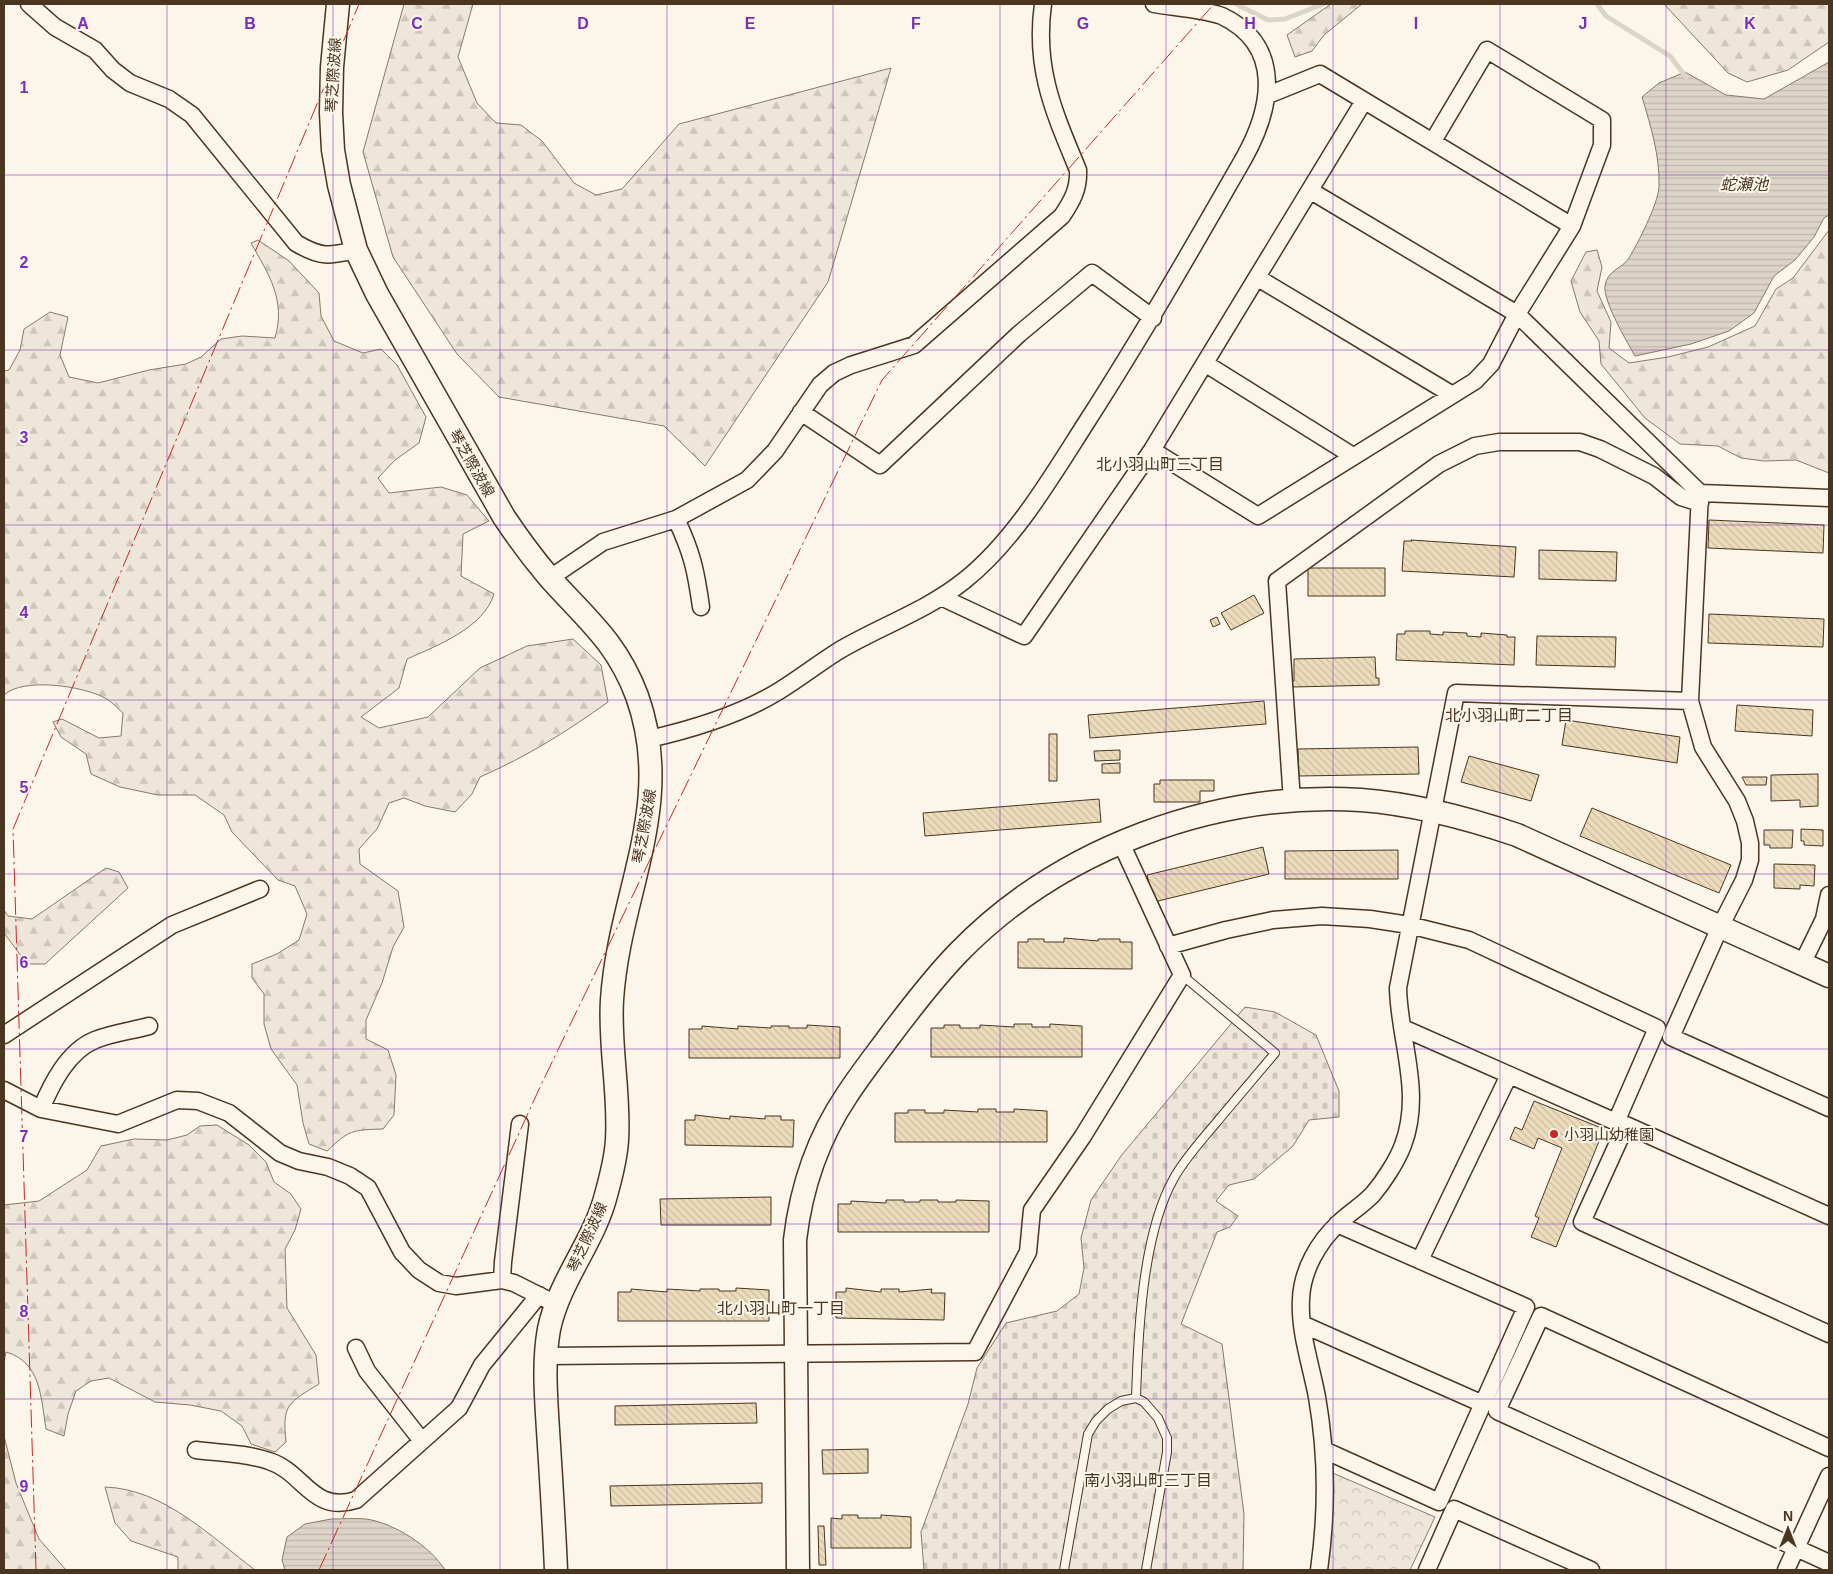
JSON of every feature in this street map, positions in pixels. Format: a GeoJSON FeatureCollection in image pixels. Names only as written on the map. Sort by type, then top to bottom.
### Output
{"type":"FeatureCollection","features":[{"type":"Feature","properties":{"kind":"main road","name":"琴芝際波線"},"geometry":{"type":"LineString","coordinates":[[338,4],[330,112],[338,185],[356,250],[377,294],[480,477],[528,552],[550,578],[598,627],[614,651],[635,692],[649,739],[652,784],[650,809],[620,936],[614,972],[612,1037],[617,1141],[612,1169],[596,1223],[548,1300],[549,1330],[546,1356],[546,1397],[556,1570]]}},
{"type":"Feature","properties":{"kind":"main road"},"geometry":{"type":"LineString","coordinates":[[798,1570],[795,1240],[799,1210],[812,1168],[846,1096],[897,1026],[959,952],[1019,901],[1067,870],[1122,843],[1173,823],[1245,805],[1292,801],[1360,800],[1434,810],[1517,835],[1829,976]]}},
{"type":"Feature","properties":{"kind":"street"},"geometry":{"type":"LineString","coordinates":[[29,4],[54,27],[94,50],[113,70],[130,83],[169,99],[192,116],[296,243],[314,254],[335,255],[356,250]]}},
{"type":"Feature","properties":{"kind":"street"},"geometry":{"type":"LineString","coordinates":[[550,578],[603,542],[676,520],[747,480],[775,451],[820,385],[834,373],[851,365],[914,345],[1062,216],[1079,184],[1078,170],[1044,79],[1041,19],[1043,4]]}},
{"type":"Feature","properties":{"kind":"street"},"geometry":{"type":"LineString","coordinates":[[649,739],[682,731],[738,711],[777,692],[840,651],[941,597],[966,579],[1005,539],[1044,490],[1153,318],[1258,132],[1268,95],[1266,66],[1251,37],[1221,16],[1154,4]]}},
{"type":"Feature","properties":{"kind":"street"},"geometry":{"type":"LineString","coordinates":[[1152,450],[1258,516],[1451,394],[1475,381],[1491,364],[1517,314],[1572,226],[1602,145],[1602,120],[1487,50],[1433,141]]}},
{"type":"Feature","properties":{"kind":"street"},"geometry":{"type":"LineString","coordinates":[[1268,95],[1320,74],[1572,226]]}},
{"type":"Feature","properties":{"kind":"street"},"geometry":{"type":"LineString","coordinates":[[941,597],[1024,636],[1152,450],[1206,364],[1364,101]]}},
{"type":"Feature","properties":{"kind":"street"},"geometry":{"type":"LineString","coordinates":[[1311,191],[1517,314],[1700,498],[1690,701],[1703,747],[1737,801],[1745,821],[1750,843],[1750,860],[1744,880],[1720,927],[1672,1037],[1829,1108]]}},
{"type":"Feature","properties":{"kind":"street"},"geometry":{"type":"LineString","coordinates":[[801,412],[880,465],[1019,334],[1092,273],[1153,318]]}},
{"type":"Feature","properties":{"kind":"street"},"geometry":{"type":"LineString","coordinates":[[1258,278],[1451,394]]}},
{"type":"Feature","properties":{"kind":"street"},"geometry":{"type":"LineString","coordinates":[[1206,364],[1353,456]]}},
{"type":"Feature","properties":{"kind":"street"},"geometry":{"type":"LineString","coordinates":[[1292,801],[1276,581],[1439,464],[1475,446],[1499,442],[1580,442],[1600,449],[1654,476],[1681,497],[1829,498]]}},
{"type":"Feature","properties":{"kind":"street"},"geometry":{"type":"LineString","coordinates":[[676,520],[690,548],[696,570],[700,607]]}},
{"type":"Feature","properties":{"kind":"street"},"geometry":{"type":"LineString","coordinates":[[1319,1570],[1324,1536],[1324,1450],[1317,1397],[1302,1324],[1300,1299],[1307,1269],[1321,1243],[1337,1224],[1373,1194],[1403,1145],[1409,1117],[1411,1084],[1398,1006],[1398,988],[1456,692],[1690,701]]}},
{"type":"Feature","properties":{"kind":"street"},"geometry":{"type":"LineString","coordinates":[[546,1356],[975,1352],[1028,1252],[1032,1210],[1088,1128],[1182,975],[1122,843]]}},
{"type":"Feature","properties":{"kind":"street"},"geometry":{"type":"LineString","coordinates":[[4,1036],[172,925],[260,889]]}},
{"type":"Feature","properties":{"kind":"street"},"geometry":{"type":"LineString","coordinates":[[1802,964],[1824,919],[1829,895]]}},
{"type":"Feature","properties":{"kind":"street"},"geometry":{"type":"LineString","coordinates":[[1168,946],[1226,930],[1273,920],[1322,916],[1370,919],[1409,925],[1469,940],[1657,1028],[1616,1122],[1403,1028]]}},
{"type":"Feature","properties":{"kind":"street"},"geometry":{"type":"LineString","coordinates":[[41,1109],[50,1086],[69,1060],[93,1040],[148,1026]]}},
{"type":"Feature","properties":{"kind":"street"},"geometry":{"type":"LineString","coordinates":[[1420,1260],[1509,1075]]}},
{"type":"Feature","properties":{"kind":"street"},"geometry":{"type":"LineString","coordinates":[[4,1090],[41,1109],[118,1124],[177,1100],[198,1101],[229,1113],[280,1153],[298,1161],[328,1167],[350,1176],[368,1188],[402,1252],[419,1270],[439,1283],[456,1286],[502,1280],[514,1283],[548,1300],[482,1365],[459,1408],[356,1500],[342,1505],[325,1502],[285,1469],[269,1461],[196,1450]]}},
{"type":"Feature","properties":{"kind":"street"},"geometry":{"type":"LineString","coordinates":[[502,1280],[520,1124]]}},
{"type":"Feature","properties":{"kind":"street"},"geometry":{"type":"LineString","coordinates":[[1829,1216],[1626,1125],[1582,1222],[1829,1334]]}},
{"type":"Feature","properties":{"kind":"street"},"geometry":{"type":"LineString","coordinates":[[1324,1450],[1439,1502],[1526,1307],[1337,1224]]}},
{"type":"Feature","properties":{"kind":"street"},"geometry":{"type":"LineString","coordinates":[[1829,1448],[1541,1316],[1497,1411],[1829,1563]]}},
{"type":"Feature","properties":{"kind":"street"},"geometry":{"type":"LineString","coordinates":[[1302,1324],[1483,1404]]}},
{"type":"Feature","properties":{"kind":"street"},"geometry":{"type":"LineString","coordinates":[[356,1348],[367,1371],[422,1441]]}},
{"type":"Feature","properties":{"kind":"street"},"geometry":{"type":"LineString","coordinates":[[1786,1570],[1829,1476]]}},
{"type":"Feature","properties":{"kind":"street"},"geometry":{"type":"LineString","coordinates":[[1427,1570],[1454,1509],[1591,1570]]}},
{"type":"Feature","properties":{"kind":"lane"},"geometry":{"type":"LineString","coordinates":[[1136,1398],[1141,1303],[1153,1236],[1163,1202],[1174,1178],[1189,1155],[1275,1053],[1182,975]]}},
{"type":"Feature","properties":{"kind":"lane"},"geometry":{"type":"LineString","coordinates":[[1064,1570],[1088,1434],[1108,1409],[1121,1401],[1136,1398],[1144,1402],[1158,1418],[1166,1438],[1168,1452],[1146,1570]]}},
{"type":"Feature","properties":{"kind":"green space"},"geometry":{"type":"Polygon","coordinates":[[[404,4],[473,4],[458,57],[477,103],[496,123],[521,125],[542,141],[574,183],[596,195],[622,189],[679,124],[891,68],[828,282],[705,466],[664,426],[499,397],[457,354],[393,257],[363,152],[404,4]]]}},
{"type":"Feature","properties":{"kind":"green space"},"geometry":{"type":"Polygon","coordinates":[[[1331,4],[1362,4],[1324,35],[1312,51],[1295,57],[1287,35],[1331,4]]]}},
{"type":"Feature","properties":{"kind":"green space"},"geometry":{"type":"Polygon","coordinates":[[[1664,4],[1829,4],[1829,42],[1788,70],[1747,82],[1728,73],[1664,4]]]}},
{"type":"Feature","properties":{"kind":"green space"},"geometry":{"type":"Polygon","coordinates":[[[1829,230],[1829,473],[1796,460],[1764,461],[1741,458],[1718,446],[1680,444],[1645,418],[1601,364],[1599,341],[1580,312],[1571,281],[1586,252],[1597,250],[1602,267],[1597,291],[1611,322],[1609,348],[1629,363],[1668,357],[1708,347],[1755,326],[1776,289],[1793,278],[1829,230]]]}},
{"type":"Feature","properties":{"kind":"green space"},"geometry":{"type":"Polygon","coordinates":[[[258,240],[289,261],[319,293],[321,316],[334,341],[363,353],[381,349],[397,365],[426,417],[419,443],[395,460],[378,478],[389,493],[441,487],[467,495],[489,521],[463,534],[461,576],[494,594],[489,606],[480,617],[458,634],[407,659],[399,688],[361,717],[379,728],[428,717],[480,668],[527,646],[573,639],[601,665],[608,702],[546,743],[480,777],[472,794],[455,812],[425,806],[404,798],[389,803],[377,829],[359,849],[360,864],[398,891],[404,927],[393,947],[382,983],[366,1020],[366,1039],[388,1050],[396,1075],[394,1115],[383,1129],[352,1132],[327,1151],[309,1144],[303,1123],[297,1085],[271,1049],[264,1024],[264,994],[252,978],[252,964],[277,954],[299,940],[307,914],[295,886],[278,880],[232,832],[224,815],[195,795],[158,795],[120,787],[91,774],[86,754],[61,737],[53,722],[62,719],[99,738],[121,736],[123,713],[107,699],[83,690],[53,685],[25,686],[13,689],[4,695],[4,371],[9,370],[20,350],[24,329],[50,312],[68,317],[60,355],[69,377],[98,383],[149,370],[186,364],[201,357],[221,339],[242,336],[275,338],[278,324],[277,300],[264,266],[251,243],[258,240]]]}},
{"type":"Feature","properties":{"kind":"green space"},"geometry":{"type":"Polygon","coordinates":[[[106,868],[119,872],[128,888],[45,964],[27,964],[4,933],[4,910],[8,916],[32,919],[106,868]]]}},
{"type":"Feature","properties":{"kind":"green space"},"geometry":{"type":"Polygon","coordinates":[[[1245,1007],[1275,1012],[1316,1035],[1339,1091],[1339,1117],[1309,1120],[1293,1146],[1254,1179],[1229,1185],[1216,1201],[1238,1216],[1230,1227],[1217,1232],[1181,1324],[1222,1344],[1244,1514],[1243,1570],[924,1570],[921,1532],[968,1404],[977,1368],[1006,1323],[1057,1311],[1079,1294],[1084,1268],[1081,1238],[1091,1200],[1121,1156],[1245,1007]]]}},
{"type":"Feature","properties":{"kind":"green space"},"geometry":{"type":"Polygon","coordinates":[[[217,1125],[249,1145],[266,1162],[274,1182],[291,1194],[301,1209],[295,1230],[285,1249],[287,1308],[316,1355],[319,1384],[300,1396],[289,1406],[285,1420],[286,1442],[275,1452],[251,1444],[242,1426],[221,1411],[190,1405],[155,1402],[109,1378],[91,1381],[76,1391],[68,1414],[64,1436],[46,1429],[40,1394],[33,1373],[18,1357],[6,1352],[4,1362],[4,1205],[39,1201],[87,1170],[101,1146],[134,1139],[167,1140],[187,1135],[200,1126],[217,1125]]]}},
{"type":"Feature","properties":{"kind":"green space"},"geometry":{"type":"Polygon","coordinates":[[[4,1436],[16,1483],[39,1539],[66,1570],[4,1570],[4,1436]]]}},
{"type":"Feature","properties":{"kind":"green space"},"geometry":{"type":"Polygon","coordinates":[[[1328,1471],[1435,1517],[1410,1570],[1322,1570],[1328,1471]]]}},
{"type":"Feature","properties":{"kind":"green space"},"geometry":{"type":"Polygon","coordinates":[[[105,1487],[127,1490],[167,1505],[203,1529],[255,1570],[178,1570],[178,1557],[131,1541],[115,1523],[105,1487]]]}},
{"type":"Feature","properties":{"kind":"water","name":"蛇瀬池"},"geometry":{"type":"Polygon","coordinates":[[[1829,62],[1829,215],[1824,218],[1814,237],[1795,260],[1774,276],[1754,313],[1729,331],[1691,344],[1635,356],[1621,332],[1612,311],[1605,293],[1605,286],[1609,276],[1629,258],[1647,223],[1658,194],[1659,175],[1656,153],[1652,130],[1642,97],[1659,83],[1685,72],[1726,95],[1764,99],[1829,62]]]}},
{"type":"Feature","properties":{"kind":"water"},"geometry":{"type":"Polygon","coordinates":[[[331,1519],[366,1519],[388,1525],[421,1544],[445,1570],[285,1570],[282,1560],[287,1537],[305,1524],[331,1519]]]}},
{"type":"Feature","properties":{"kind":"building"},"geometry":{"type":"Polygon","coordinates":[[[1709,520],[1824,525],[1823,553],[1708,548],[1709,520]]]}},
{"type":"Feature","properties":{"kind":"building"},"geometry":{"type":"Polygon","coordinates":[[[1404,541],[1516,547],[1514,577],[1402,571],[1404,541]]]}},
{"type":"Feature","properties":{"kind":"building"},"geometry":{"type":"Polygon","coordinates":[[[1539,550],[1617,552],[1616,581],[1539,579],[1539,550]]]}},
{"type":"Feature","properties":{"kind":"building"},"geometry":{"type":"Polygon","coordinates":[[[1308,568],[1385,568],[1385,596],[1308,596],[1308,568]]]}},
{"type":"Feature","properties":{"kind":"building"},"geometry":{"type":"Polygon","coordinates":[[[1254,595],[1264,613],[1231,630],[1221,613],[1254,595]]]}},
{"type":"Feature","properties":{"kind":"building"},"geometry":{"type":"Polygon","coordinates":[[[1709,614],[1824,619],[1823,647],[1708,643],[1709,614]]]}},
{"type":"Feature","properties":{"kind":"building"},"geometry":{"type":"Polygon","coordinates":[[[1217,617],[1220,624],[1213,627],[1210,620],[1217,617]]]}},
{"type":"Feature","properties":{"kind":"building"},"geometry":{"type":"Polygon","coordinates":[[[1405,631],[1430,631],[1430,634],[1443,635],[1443,632],[1467,633],[1467,636],[1481,637],[1481,633],[1515,637],[1514,665],[1396,660],[1397,634],[1405,634],[1405,631]]]}},
{"type":"Feature","properties":{"kind":"building"},"geometry":{"type":"Polygon","coordinates":[[[1537,636],[1616,637],[1615,667],[1536,665],[1537,636]]]}},
{"type":"Feature","properties":{"kind":"building"},"geometry":{"type":"Polygon","coordinates":[[[1375,657],[1376,678],[1379,678],[1379,685],[1292,687],[1292,681],[1294,681],[1294,659],[1375,657]]]}},
{"type":"Feature","properties":{"kind":"building"},"geometry":{"type":"Polygon","coordinates":[[[1264,701],[1266,724],[1090,738],[1088,715],[1264,701]]]}},
{"type":"Feature","properties":{"kind":"building"},"geometry":{"type":"Polygon","coordinates":[[[1737,705],[1813,710],[1812,736],[1735,731],[1737,705]]]}},
{"type":"Feature","properties":{"kind":"building"},"geometry":{"type":"Polygon","coordinates":[[[1566,720],[1680,737],[1677,763],[1562,745],[1566,720]]]}},
{"type":"Feature","properties":{"kind":"building"},"geometry":{"type":"Polygon","coordinates":[[[1049,734],[1057,734],[1057,781],[1049,781],[1049,734]]]}},
{"type":"Feature","properties":{"kind":"building"},"geometry":{"type":"Polygon","coordinates":[[[1418,747],[1419,774],[1299,776],[1298,749],[1418,747]]]}},
{"type":"Feature","properties":{"kind":"building"},"geometry":{"type":"Polygon","coordinates":[[[1120,750],[1120,760],[1095,761],[1094,751],[1120,750]]]}},
{"type":"Feature","properties":{"kind":"building"},"geometry":{"type":"Polygon","coordinates":[[[1469,756],[1539,775],[1531,801],[1461,782],[1469,756]]]}},
{"type":"Feature","properties":{"kind":"building"},"geometry":{"type":"Polygon","coordinates":[[[1120,763],[1120,773],[1102,773],[1102,764],[1120,763]]]}},
{"type":"Feature","properties":{"kind":"building"},"geometry":{"type":"Polygon","coordinates":[[[1818,774],[1818,806],[1800,807],[1800,800],[1771,801],[1771,775],[1818,774]]]}},
{"type":"Feature","properties":{"kind":"building"},"geometry":{"type":"Polygon","coordinates":[[[1742,777],[1767,777],[1766,785],[1746,785],[1742,777]]]}},
{"type":"Feature","properties":{"kind":"building"},"geometry":{"type":"Polygon","coordinates":[[[1160,780],[1214,780],[1214,791],[1200,791],[1200,802],[1154,802],[1154,784],[1160,784],[1160,780]]]}},
{"type":"Feature","properties":{"kind":"building"},"geometry":{"type":"Polygon","coordinates":[[[1099,799],[1101,822],[925,836],[923,813],[1099,799]]]}},
{"type":"Feature","properties":{"kind":"building"},"geometry":{"type":"Polygon","coordinates":[[[1592,808],[1731,865],[1719,893],[1580,836],[1592,808]]]}},
{"type":"Feature","properties":{"kind":"building"},"geometry":{"type":"Polygon","coordinates":[[[1801,829],[1823,830],[1823,846],[1804,845],[1804,841],[1801,841],[1801,829]]]}},
{"type":"Feature","properties":{"kind":"building"},"geometry":{"type":"Polygon","coordinates":[[[1764,830],[1793,830],[1792,848],[1770,848],[1770,845],[1764,845],[1764,830]]]}},
{"type":"Feature","properties":{"kind":"building"},"geometry":{"type":"Polygon","coordinates":[[[1263,847],[1269,874],[1154,902],[1147,875],[1263,847]]]}},
{"type":"Feature","properties":{"kind":"building"},"geometry":{"type":"Polygon","coordinates":[[[1398,850],[1398,879],[1285,879],[1285,851],[1398,850]]]}},
{"type":"Feature","properties":{"kind":"building"},"geometry":{"type":"Polygon","coordinates":[[[1774,864],[1815,865],[1814,886],[1800,885],[1800,889],[1774,888],[1774,864]]]}},
{"type":"Feature","properties":{"kind":"building"},"geometry":{"type":"Polygon","coordinates":[[[1064,938],[1098,941],[1098,939],[1120,939],[1120,942],[1132,942],[1132,969],[1018,968],[1018,942],[1028,942],[1028,939],[1044,939],[1044,942],[1064,942],[1064,938]]]}},
{"type":"Feature","properties":{"kind":"building"},"geometry":{"type":"Polygon","coordinates":[[[1014,1024],[1032,1024],[1032,1027],[1050,1027],[1050,1024],[1082,1026],[1082,1057],[931,1057],[931,1028],[944,1028],[944,1025],[960,1025],[960,1028],[980,1028],[980,1025],[1014,1027],[1014,1024]]]}},
{"type":"Feature","properties":{"kind":"building"},"geometry":{"type":"Polygon","coordinates":[[[807,1025],[840,1027],[840,1058],[689,1058],[689,1029],[702,1029],[702,1026],[738,1029],[738,1026],[807,1028],[807,1025]]]}},
{"type":"Feature","properties":{"kind":"building"},"geometry":{"type":"Polygon","coordinates":[[[1534,1101],[1604,1129],[1556,1247],[1531,1237],[1539,1218],[1535,1216],[1562,1148],[1538,1138],[1534,1149],[1510,1139],[1515,1127],[1522,1130],[1534,1101]]]}},
{"type":"Feature","properties":{"kind":"building"},"geometry":{"type":"Polygon","coordinates":[[[978,1109],[996,1109],[996,1112],[1014,1112],[1014,1109],[1047,1111],[1047,1142],[895,1142],[895,1113],[908,1113],[908,1110],[925,1110],[925,1113],[944,1113],[944,1110],[978,1112],[978,1109]]]}},
{"type":"Feature","properties":{"kind":"building"},"geometry":{"type":"Polygon","coordinates":[[[695,1115],[730,1119],[730,1116],[765,1119],[765,1116],[781,1116],[781,1120],[794,1120],[793,1147],[685,1145],[685,1120],[695,1120],[695,1115]]]}},
{"type":"Feature","properties":{"kind":"building"},"geometry":{"type":"Polygon","coordinates":[[[771,1197],[771,1225],[661,1225],[660,1199],[771,1197]]]}},
{"type":"Feature","properties":{"kind":"building"},"geometry":{"type":"Polygon","coordinates":[[[886,1200],[904,1200],[904,1202],[920,1202],[920,1200],[938,1200],[938,1202],[956,1202],[956,1200],[989,1201],[989,1232],[838,1232],[838,1204],[851,1204],[851,1201],[886,1203],[886,1200]]]}},
{"type":"Feature","properties":{"kind":"building"},"geometry":{"type":"Polygon","coordinates":[[[736,1288],[769,1290],[769,1321],[618,1321],[618,1292],[631,1292],[631,1289],[667,1292],[667,1289],[700,1291],[700,1289],[719,1289],[719,1291],[736,1291],[736,1288]]]}},
{"type":"Feature","properties":{"kind":"building"},"geometry":{"type":"Polygon","coordinates":[[[846,1288],[881,1292],[881,1289],[899,1289],[899,1292],[932,1289],[931,1293],[945,1293],[944,1320],[836,1318],[836,1292],[846,1292],[846,1288]]]}},
{"type":"Feature","properties":{"kind":"building"},"geometry":{"type":"Polygon","coordinates":[[[756,1403],[757,1423],[615,1425],[615,1406],[756,1403]]]}},
{"type":"Feature","properties":{"kind":"building"},"geometry":{"type":"Polygon","coordinates":[[[868,1449],[868,1473],[823,1474],[822,1450],[868,1449]]]}},
{"type":"Feature","properties":{"kind":"building"},"geometry":{"type":"Polygon","coordinates":[[[762,1483],[762,1503],[611,1506],[610,1486],[762,1483]]]}},
{"type":"Feature","properties":{"kind":"building"},"geometry":{"type":"Polygon","coordinates":[[[842,1515],[858,1515],[858,1518],[881,1518],[881,1515],[911,1517],[911,1548],[831,1548],[831,1518],[842,1519],[842,1515]]]}},
{"type":"Feature","properties":{"kind":"building"},"geometry":{"type":"Polygon","coordinates":[[[818,1526],[824,1526],[826,1565],[819,1565],[818,1526]]]}},
{"type":"Feature","properties":{"kind":"waterway"},"geometry":{"type":"LineString","coordinates":[[1236,4],[1268,20],[1285,19],[1323,4]]}},
{"type":"Feature","properties":{"kind":"waterway"},"geometry":{"type":"LineString","coordinates":[[1597,4],[1606,16],[1670,56],[1686,77]]}},
{"type":"Feature","properties":{"kind":"power"},"geometry":{"type":"LineString","coordinates":[[36,1570],[13,829],[359,4]]}},
{"type":"Feature","properties":{"kind":"power"},"geometry":{"type":"LineString","coordinates":[[319,1570],[541,1085],[882,380],[1214,4]]}},
{"type":"Feature","properties":{"kind":"place","name":"小羽山幼稚園"},"geometry":{"type":"Point","coordinates":[1554,1134]}},
{"type":"Feature","properties":{"kind":"district","name":"北小羽山町三丁目"},"geometry":{"type":"Point","coordinates":[1160,464]}},
{"type":"Feature","properties":{"kind":"district","name":"北小羽山町二丁目"},"geometry":{"type":"Point","coordinates":[1509,715]}},
{"type":"Feature","properties":{"kind":"district","name":"北小羽山町一丁目"},"geometry":{"type":"Point","coordinates":[781,1308]}},
{"type":"Feature","properties":{"kind":"district","name":"南小羽山町三丁目"},"geometry":{"type":"Point","coordinates":[1148,1480]}}]}
